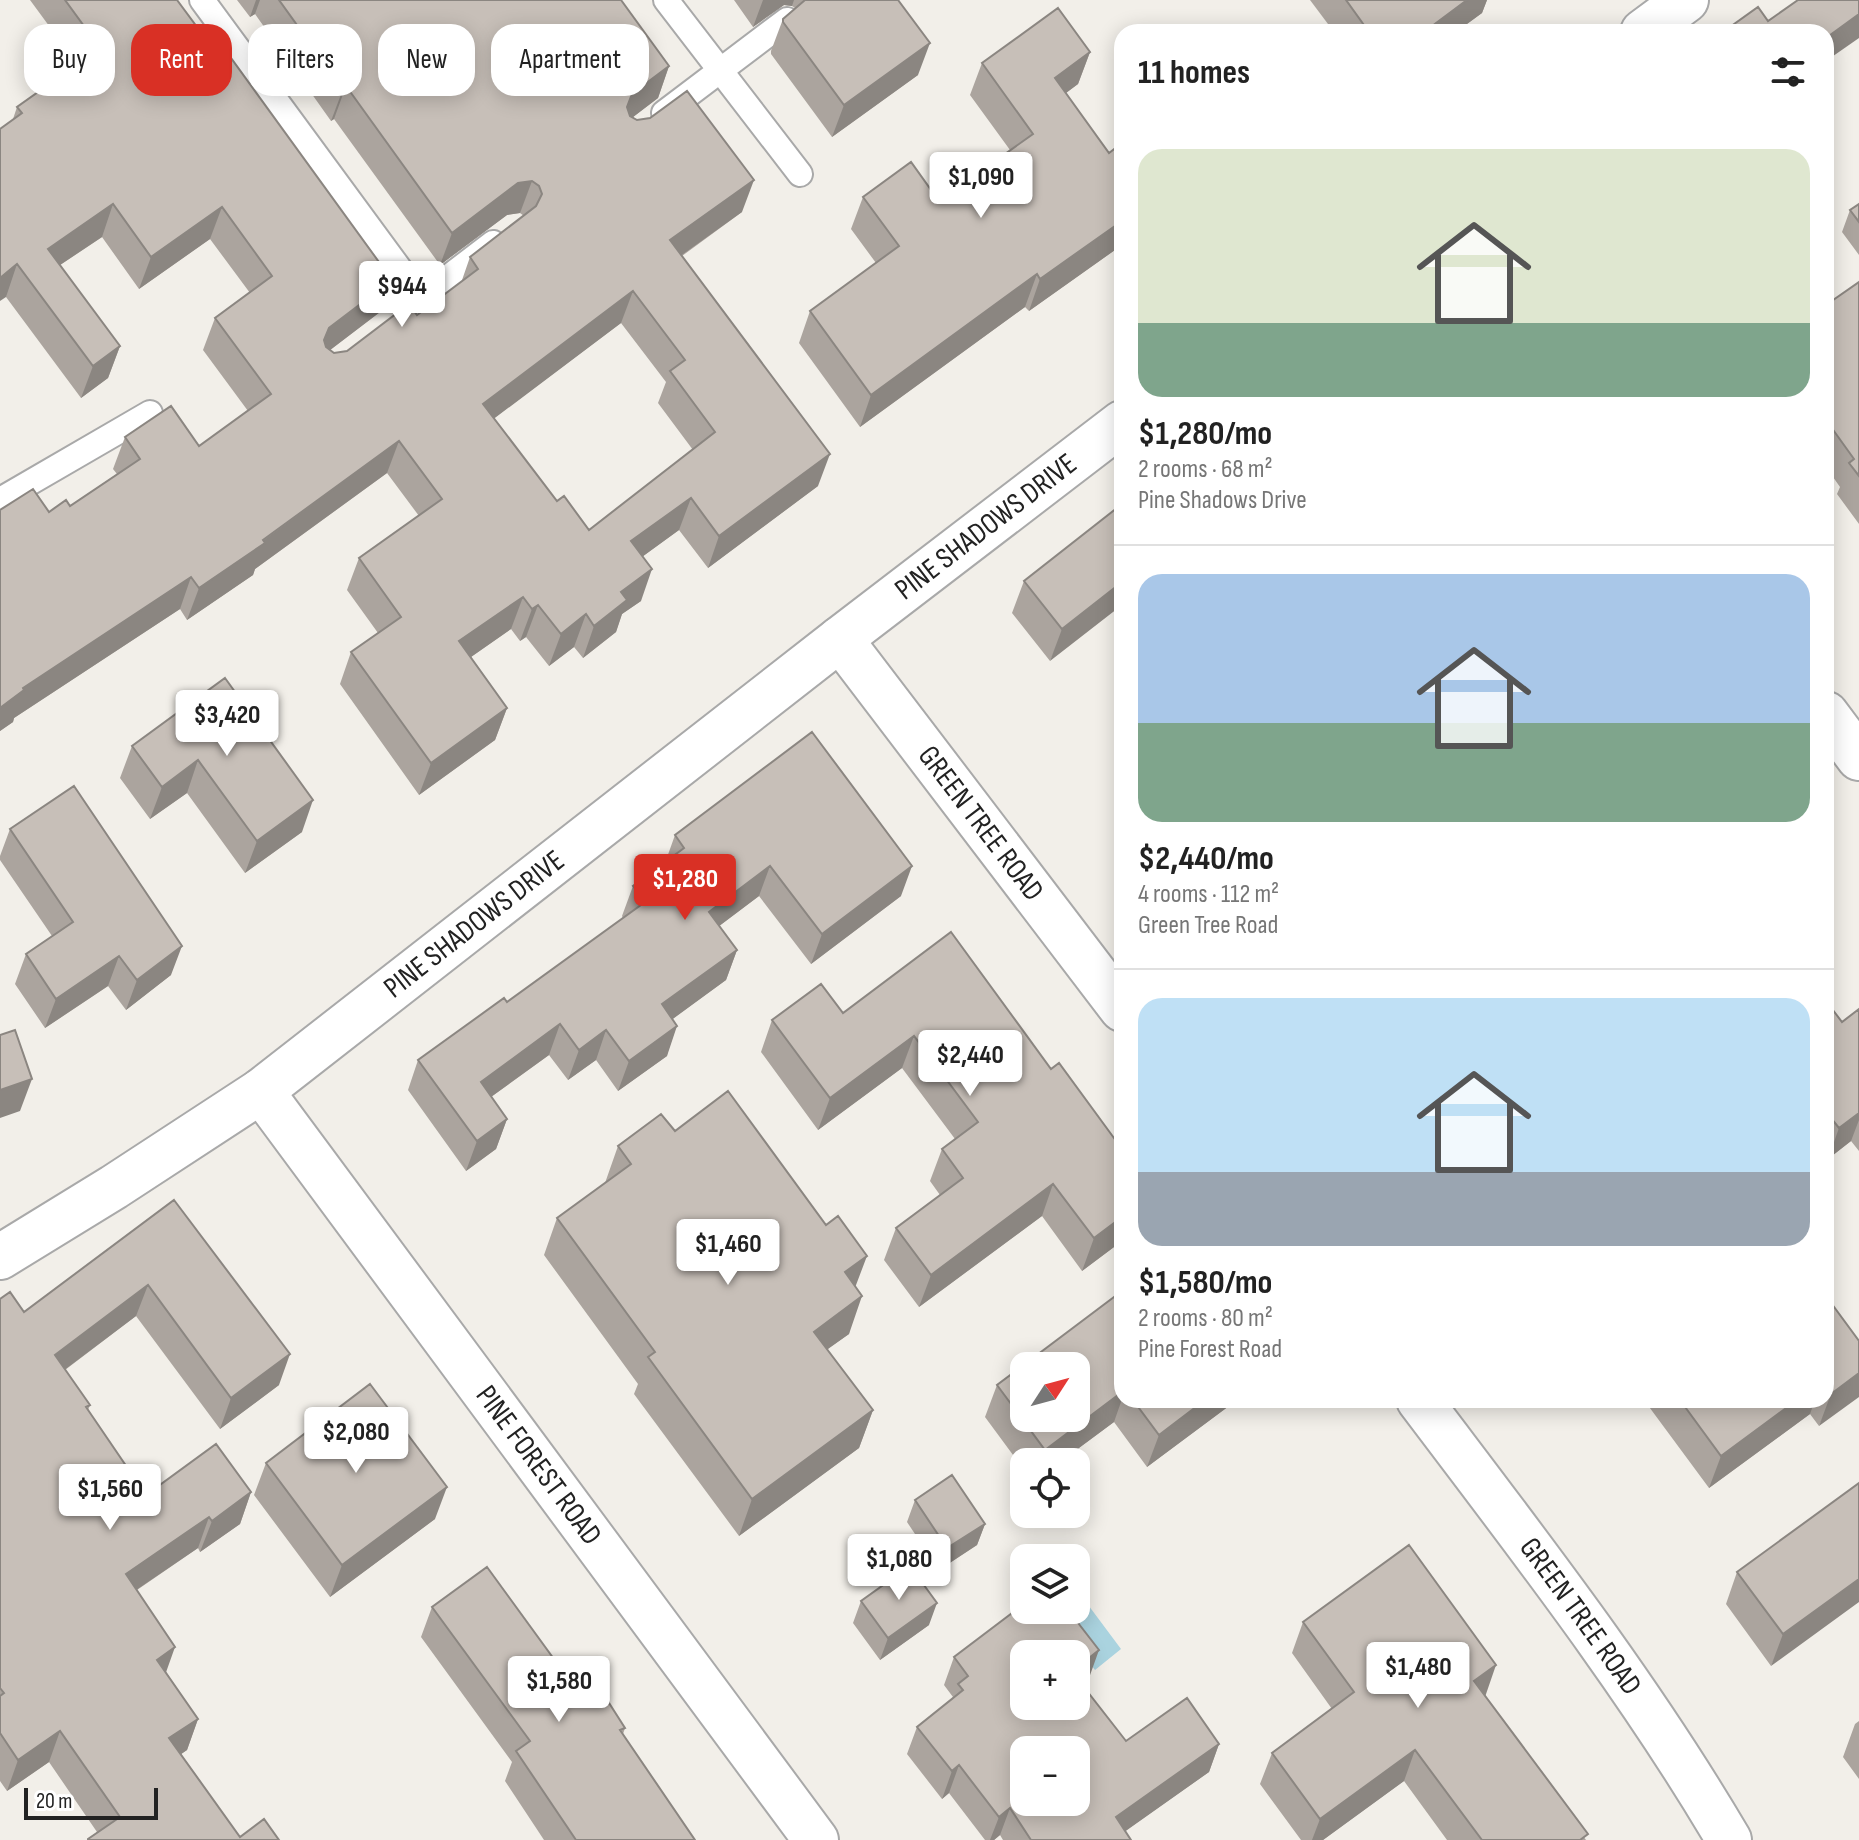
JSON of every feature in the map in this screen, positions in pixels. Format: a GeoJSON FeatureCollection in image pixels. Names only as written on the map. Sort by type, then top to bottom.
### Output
{"type":"FeatureCollection","features":[{"type":"Feature","properties":{"kind":"street"},"geometry":{"type":"LineString","coordinates":[[1654,24],[1686,0]]}},
{"type":"Feature","properties":{"kind":"street","name":"PINE SHADOWS DRIVE"},"geometry":{"type":"LineString","coordinates":[[0,1257],[102,1195],[261,1091],[1114,429]]}},
{"type":"Feature","properties":{"kind":"street","name":"GREEN TREE ROAD"},"geometry":{"type":"LineString","coordinates":[[840,639],[1114,999]]}},
{"type":"Feature","properties":{"kind":"street"},"geometry":{"type":"LineString","coordinates":[[1834,725],[1859,758]]}},
{"type":"Feature","properties":{"kind":"street","name":"PINE FOREST ROAD"},"geometry":{"type":"LineString","coordinates":[[261,1091],[816,1840]]}},
{"type":"Feature","properties":{"kind":"street","name":"GREEN TREE ROAD"},"geometry":{"type":"LineString","coordinates":[[1425,1408],[1579,1611],[1702,1794],[1729,1840]]}},
{"type":"Feature","properties":{"kind":"lane"},"geometry":{"type":"LineString","coordinates":[[202,0],[421,298]]}},
{"type":"Feature","properties":{"kind":"lane"},"geometry":{"type":"LineString","coordinates":[[666,0],[800,174]]}},
{"type":"Feature","properties":{"kind":"lane"},"geometry":{"type":"LineString","coordinates":[[641,130],[787,20]]}},
{"type":"Feature","properties":{"kind":"lane"},"geometry":{"type":"LineString","coordinates":[[386,325],[515,227]]}},
{"type":"Feature","properties":{"kind":"lane"},"geometry":{"type":"LineString","coordinates":[[0,500],[150,413]]}},
{"type":"Feature","properties":{"kind":"water"},"geometry":{"type":"Polygon","coordinates":[[[1090,1607],[1121,1649],[1095,1670],[1090,1663],[1090,1640],[1072,1640],[1060,1624],[1090,1624],[1090,1607]]]}},
{"type":"Feature","properties":{"kind":"building"},"geometry":{"type":"Polygon","coordinates":[[[65,0],[177,0],[195,24],[131,24],[131,96],[232,96],[232,59],[248,81],[248,96],[259,96],[392,280],[329,328],[324,340],[326,347],[334,353],[347,351],[409,304],[417,315],[478,269],[470,257],[536,206],[542,194],[539,186],[532,181],[518,183],[452,233],[353,96],[362,96],[362,24],[296,24],[279,0],[621,0],[638,24],[491,24],[491,96],[631,96],[627,107],[630,116],[637,120],[650,118],[687,91],[754,180],[670,240],[830,454],[719,536],[691,498],[631,541],[652,569],[621,592],[627,600],[594,626],[586,614],[561,634],[538,605],[532,609],[523,597],[459,641],[507,708],[431,763],[351,652],[401,617],[359,558],[442,499],[399,441],[263,540],[265,543],[199,588],[191,577],[23,688],[0,708],[0,510],[33,489],[49,512],[66,500],[70,506],[140,459],[125,437],[171,406],[199,446],[271,394],[215,318],[272,276],[222,207],[151,257],[113,204],[48,249],[120,346],[93,366],[17,264],[0,278],[0,129],[22,113],[17,107],[32,96],[115,96],[115,24],[82,24],[65,0]],[[633,291],[483,404],[557,501],[564,496],[589,530],[715,432],[670,371],[685,360],[633,291]]]}},
{"type":"Feature","properties":{"kind":"building"},"geometry":{"type":"Polygon","coordinates":[[[805,0],[898,0],[930,43],[844,105],[783,22],[805,0]]]}},
{"type":"Feature","properties":{"kind":"building"},"geometry":{"type":"Polygon","coordinates":[[[1346,0],[1467,0],[1435,24],[1363,24],[1346,0]]]}},
{"type":"Feature","properties":{"kind":"building"},"geometry":{"type":"Polygon","coordinates":[[[1798,0],[1859,0],[1859,14],[1834,32],[1834,24],[1734,24],[1758,7],[1768,21],[1798,0]]]}},
{"type":"Feature","properties":{"kind":"building"},"geometry":{"type":"Polygon","coordinates":[[[1058,8],[1090,52],[1055,78],[1109,153],[1114,149],[1114,227],[1040,279],[1037,274],[871,395],[810,311],[899,246],[863,197],[911,162],[939,201],[1033,134],[982,63],[1058,8]]]}},
{"type":"Feature","properties":{"kind":"building"},"geometry":{"type":"Polygon","coordinates":[[[649,38],[669,66],[649,81],[649,38]]]}},
{"type":"Feature","properties":{"kind":"building"},"geometry":{"type":"Polygon","coordinates":[[[1859,204],[1859,222],[1850,210],[1859,204]]]}},
{"type":"Feature","properties":{"kind":"building"},"geometry":{"type":"Polygon","coordinates":[[[1859,282],[1859,476],[1849,463],[1854,459],[1834,431],[1834,299],[1859,282]]]}},
{"type":"Feature","properties":{"kind":"building"},"geometry":{"type":"Polygon","coordinates":[[[1114,510],[1114,588],[1062,629],[1024,581],[1114,510]]]}},
{"type":"Feature","properties":{"kind":"building"},"geometry":{"type":"Polygon","coordinates":[[[225,678],[313,800],[257,841],[198,760],[162,787],[132,746],[225,678]]]}},
{"type":"Feature","properties":{"kind":"building"},"geometry":{"type":"Polygon","coordinates":[[[812,732],[912,866],[822,934],[770,866],[709,912],[737,950],[662,1004],[677,1026],[629,1061],[606,1030],[579,1050],[560,1024],[481,1082],[507,1119],[477,1141],[418,1060],[504,998],[507,1002],[645,902],[633,886],[684,848],[675,835],[812,732]]]}},
{"type":"Feature","properties":{"kind":"building"},"geometry":{"type":"Polygon","coordinates":[[[74,786],[182,946],[137,980],[119,956],[56,999],[26,954],[73,922],[10,829],[74,786]]]}},
{"type":"Feature","properties":{"kind":"building"},"geometry":{"type":"Polygon","coordinates":[[[951,932],[1051,1069],[1059,1063],[1114,1138],[1114,1223],[1094,1238],[1053,1184],[931,1275],[896,1228],[963,1178],[942,1149],[978,1122],[914,1036],[830,1098],[772,1020],[821,984],[843,1013],[951,932]]]}},
{"type":"Feature","properties":{"kind":"building"},"geometry":{"type":"Polygon","coordinates":[[[1859,1009],[1859,1113],[1839,1128],[1834,1122],[1834,1012],[1842,1022],[1859,1009]]]}},
{"type":"Feature","properties":{"kind":"building"},"geometry":{"type":"Polygon","coordinates":[[[15,1030],[32,1079],[0,1090],[0,1035],[15,1030]]]}},
{"type":"Feature","properties":{"kind":"building"},"geometry":{"type":"Polygon","coordinates":[[[728,1091],[826,1225],[838,1216],[867,1256],[845,1272],[862,1296],[814,1332],[873,1410],[752,1499],[648,1357],[655,1352],[557,1218],[631,1164],[618,1146],[661,1114],[675,1131],[728,1091]]]}},
{"type":"Feature","properties":{"kind":"building"},"geometry":{"type":"Polygon","coordinates":[[[174,1200],[290,1354],[231,1398],[148,1285],[55,1355],[146,1495],[216,1444],[251,1492],[212,1521],[209,1517],[126,1574],[175,1647],[157,1660],[198,1719],[169,1738],[240,1837],[264,1819],[279,1840],[88,1840],[120,1817],[60,1731],[18,1760],[0,1733],[0,1696],[4,1693],[0,1688],[0,1299],[10,1292],[24,1312],[174,1200]]]}},
{"type":"Feature","properties":{"kind":"building"},"geometry":{"type":"Polygon","coordinates":[[[1114,1297],[1114,1398],[1090,1416],[1090,1352],[1041,1352],[1114,1297]]]}},
{"type":"Feature","properties":{"kind":"building"},"geometry":{"type":"Polygon","coordinates":[[[1834,1307],[1859,1341],[1859,1373],[1834,1392],[1834,1307]]]}},
{"type":"Feature","properties":{"kind":"building"},"geometry":{"type":"Polygon","coordinates":[[[1010,1375],[1010,1403],[997,1385],[1010,1375]]]}},
{"type":"Feature","properties":{"kind":"building"},"geometry":{"type":"Polygon","coordinates":[[[370,1384],[447,1487],[342,1565],[266,1463],[370,1384]]]}},
{"type":"Feature","properties":{"kind":"building"},"geometry":{"type":"Polygon","coordinates":[[[1139,1408],[1194,1408],[1159,1435],[1139,1408]]]}},
{"type":"Feature","properties":{"kind":"building"},"geometry":{"type":"Polygon","coordinates":[[[1686,1408],[1786,1408],[1721,1456],[1686,1408]]]}},
{"type":"Feature","properties":{"kind":"building"},"geometry":{"type":"Polygon","coordinates":[[[1032,1432],[1069,1432],[1044,1448],[1032,1432]]]}},
{"type":"Feature","properties":{"kind":"building"},"geometry":{"type":"Polygon","coordinates":[[[952,1475],[985,1524],[947,1548],[915,1500],[952,1475]]]}},
{"type":"Feature","properties":{"kind":"building"},"geometry":{"type":"Polygon","coordinates":[[[1859,1483],[1859,1579],[1783,1634],[1737,1572],[1859,1483]]]}},
{"type":"Feature","properties":{"kind":"building"},"geometry":{"type":"Polygon","coordinates":[[[1409,1545],[1496,1665],[1474,1681],[1588,1834],[1580,1840],[1482,1840],[1415,1750],[1320,1819],[1272,1753],[1354,1692],[1303,1622],[1409,1545]]]}},
{"type":"Feature","properties":{"kind":"building"},"geometry":{"type":"Polygon","coordinates":[[[910,1566],[937,1603],[888,1638],[861,1601],[910,1566]]]}},
{"type":"Feature","properties":{"kind":"building"},"geometry":{"type":"Polygon","coordinates":[[[487,1567],[586,1703],[602,1692],[625,1728],[620,1730],[695,1840],[576,1840],[516,1751],[530,1741],[432,1607],[487,1567]]]}},
{"type":"Feature","properties":{"kind":"building"},"geometry":{"type":"Polygon","coordinates":[[[1010,1615],[1010,1624],[1079,1624],[1099,1650],[1090,1657],[1090,1640],[1010,1640],[1010,1720],[1090,1720],[1090,1695],[1126,1741],[1187,1698],[1219,1744],[1116,1817],[1131,1840],[1031,1840],[1015,1816],[1090,1816],[1090,1736],[1010,1736],[1010,1808],[999,1817],[959,1765],[952,1771],[917,1727],[963,1690],[958,1684],[968,1676],[954,1657],[1010,1615]]]}}]}
